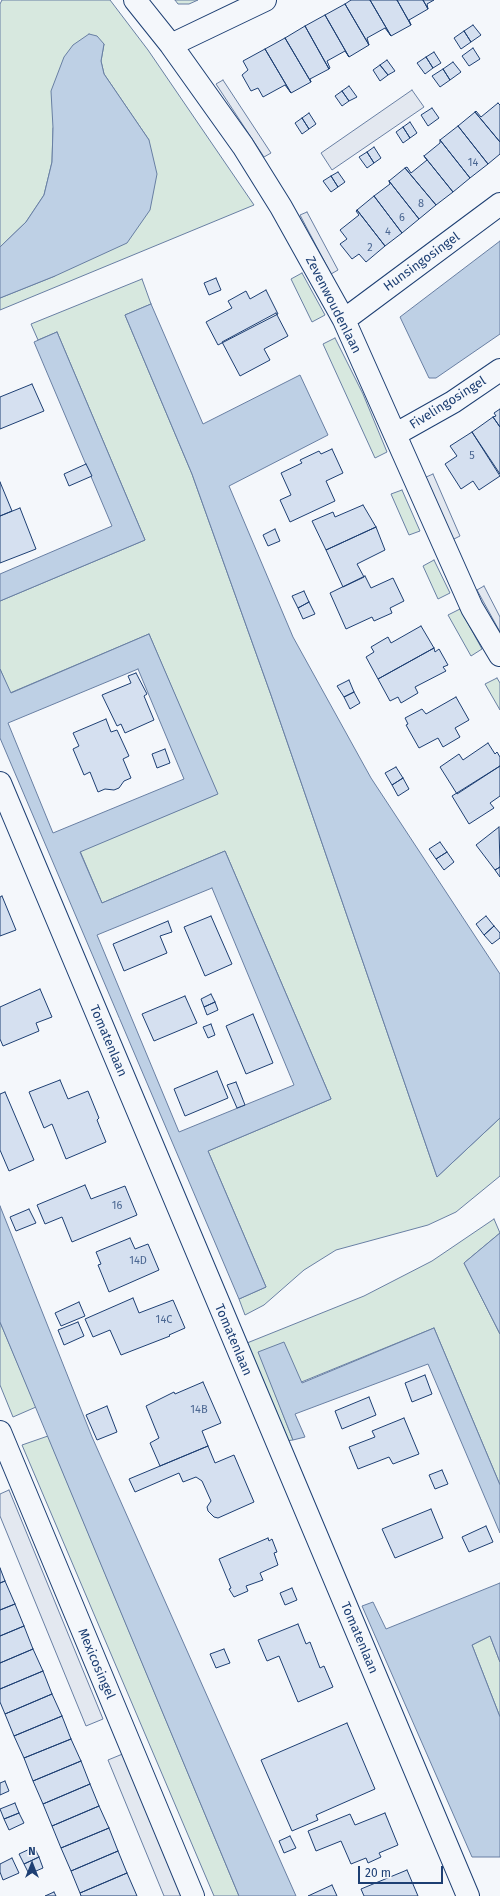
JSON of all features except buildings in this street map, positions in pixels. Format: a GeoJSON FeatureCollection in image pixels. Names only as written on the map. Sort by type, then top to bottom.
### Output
{"type":"FeatureCollection","features":[{"type":"Feature","properties":{"kind":"street","name":"Zevenwoudenlaan"},"geometry":{"type":"LineString","coordinates":[[135,0],[171,45],[243,146],[281,207],[344,320],[396,434],[472,608],[500,655]]}},
{"type":"Feature","properties":{"kind":"street"},"geometry":{"type":"LineString","coordinates":[[171,45],[265,0]]}},
{"type":"Feature","properties":{"kind":"street","name":"Hunsingosingel"},"geometry":{"type":"LineString","coordinates":[[344,320],[500,204]]}},
{"type":"Feature","properties":{"kind":"street","name":"Fivelingosingel"},"geometry":{"type":"LineString","coordinates":[[396,434],[453,402],[500,370]]}},
{"type":"Feature","properties":{"kind":"street","name":"Tomatenlaan"},"geometry":{"type":"LineString","coordinates":[[0,783],[468,1896]]}},
{"type":"Feature","properties":{"kind":"street","name":"Mexicosingel"},"geometry":{"type":"LineString","coordinates":[[0,1432],[193,1896]]}},
{"type":"Feature","properties":{"kind":"shaded area"},"geometry":{"type":"Polygon","coordinates":[[[2,0],[110,0],[148,50],[254,205],[0,310],[0,298],[55,276],[149,140],[104,74],[101,61],[104,44],[53,128],[52,162],[44,195],[26,222],[0,247],[0,4],[2,0]]]}},
{"type":"Feature","properties":{"kind":"shaded area"},"geometry":{"type":"Polygon","coordinates":[[[175,0],[198,0],[189,4],[178,4],[175,0]]]}},
{"type":"Feature","properties":{"kind":"shaded area"},"geometry":{"type":"Polygon","coordinates":[[[223,80],[271,153],[264,157],[216,84],[223,80]]]}},
{"type":"Feature","properties":{"kind":"shaded area"},"geometry":{"type":"Polygon","coordinates":[[[412,90],[424,107],[332,170],[321,153],[412,90]]]}},
{"type":"Feature","properties":{"kind":"shaded area"},"geometry":{"type":"Polygon","coordinates":[[[307,212],[338,270],[331,274],[300,215],[307,212]]]}},
{"type":"Feature","properties":{"kind":"shaded area"},"geometry":{"type":"Polygon","coordinates":[[[302,273],[325,315],[312,322],[291,279],[302,273]]]}},
{"type":"Feature","properties":{"kind":"shaded area"},"geometry":{"type":"Polygon","coordinates":[[[142,279],[151,304],[125,315],[192,474],[271,695],[437,1177],[500,1118],[500,1176],[456,1212],[428,1225],[336,1250],[304,1270],[264,1305],[245,1315],[239,1299],[266,1287],[208,1151],[331,1099],[225,851],[102,903],[80,851],[217,794],[149,634],[10,693],[0,669],[0,601],[145,540],[57,332],[38,340],[31,324],[142,279]]]}},
{"type":"Feature","properties":{"kind":"shaded area"},"geometry":{"type":"Polygon","coordinates":[[[335,338],[363,394],[387,452],[375,458],[323,344],[335,338]]]}},
{"type":"Feature","properties":{"kind":"shaded area"},"geometry":{"type":"Polygon","coordinates":[[[433,474],[460,536],[452,540],[424,478],[433,474]]]}},
{"type":"Feature","properties":{"kind":"shaded area"},"geometry":{"type":"Polygon","coordinates":[[[402,490],[420,531],[409,535],[391,494],[402,490]]]}},
{"type":"Feature","properties":{"kind":"shaded area"},"geometry":{"type":"Polygon","coordinates":[[[434,560],[450,593],[438,599],[423,566],[434,560]]]}},
{"type":"Feature","properties":{"kind":"shaded area"},"geometry":{"type":"Polygon","coordinates":[[[484,586],[500,617],[500,632],[477,590],[484,586]]]}},
{"type":"Feature","properties":{"kind":"shaded area"},"geometry":{"type":"Polygon","coordinates":[[[460,609],[482,649],[471,656],[448,615],[460,609]]]}},
{"type":"Feature","properties":{"kind":"shaded area"},"geometry":{"type":"Polygon","coordinates":[[[497,678],[500,683],[500,710],[485,684],[497,678]]]}},
{"type":"Feature","properties":{"kind":"shaded area"},"geometry":{"type":"Polygon","coordinates":[[[494,1219],[500,1233],[464,1263],[500,1334],[500,1485],[434,1328],[299,1383],[259,1352],[293,1440],[285,1441],[247,1343],[364,1296],[432,1261],[494,1219]]]}},
{"type":"Feature","properties":{"kind":"shaded area"},"geometry":{"type":"Polygon","coordinates":[[[0,1322],[36,1407],[13,1417],[0,1385],[0,1322]]]}},
{"type":"Feature","properties":{"kind":"shaded area"},"geometry":{"type":"Polygon","coordinates":[[[48,1436],[239,1896],[214,1896],[22,1445],[48,1436]]]}},
{"type":"Feature","properties":{"kind":"shaded area"},"geometry":{"type":"Polygon","coordinates":[[[9,1490],[103,1719],[86,1726],[0,1516],[0,1494],[9,1490]]]}},
{"type":"Feature","properties":{"kind":"shaded area"},"geometry":{"type":"Polygon","coordinates":[[[490,1636],[500,1662],[500,1717],[472,1645],[490,1636]]]}},
{"type":"Feature","properties":{"kind":"shaded area"},"geometry":{"type":"Polygon","coordinates":[[[125,1753],[183,1896],[164,1896],[108,1760],[125,1753]]]}},
{"type":"Feature","properties":{"kind":"water"},"geometry":{"type":"Polygon","coordinates":[[[89,34],[97,36],[104,44],[101,61],[104,74],[149,140],[157,174],[150,210],[127,243],[55,276],[0,298],[0,247],[26,222],[44,195],[52,162],[53,128],[51,91],[64,57],[73,45],[89,34]]]}},
{"type":"Feature","properties":{"kind":"water"},"geometry":{"type":"Polygon","coordinates":[[[500,241],[500,334],[436,378],[429,378],[400,317],[500,241]]]}},
{"type":"Feature","properties":{"kind":"water"},"geometry":{"type":"Polygon","coordinates":[[[151,304],[203,424],[300,375],[328,435],[229,486],[293,637],[371,778],[500,974],[500,1118],[437,1177],[271,695],[192,474],[125,315],[151,304]]]}},
{"type":"Feature","properties":{"kind":"water"},"geometry":{"type":"Polygon","coordinates":[[[57,332],[145,540],[0,601],[0,574],[112,526],[34,342],[57,332]]]}},
{"type":"Feature","properties":{"kind":"water"},"geometry":{"type":"Polygon","coordinates":[[[149,634],[218,794],[80,852],[102,903],[225,851],[331,1099],[208,1151],[266,1287],[239,1299],[0,738],[0,669],[11,693],[149,634]],[[138,669],[8,723],[53,833],[184,779],[138,669]],[[212,888],[97,935],[179,1132],[294,1085],[212,888]]]}},
{"type":"Feature","properties":{"kind":"water"},"geometry":{"type":"Polygon","coordinates":[[[0,1206],[92,1437],[296,1896],[239,1896],[0,1322],[0,1206]]]}},
{"type":"Feature","properties":{"kind":"water"},"geometry":{"type":"Polygon","coordinates":[[[500,1233],[500,1334],[464,1263],[500,1233]]]}},
{"type":"Feature","properties":{"kind":"water"},"geometry":{"type":"Polygon","coordinates":[[[434,1328],[500,1485],[500,1533],[428,1364],[295,1414],[305,1437],[293,1440],[258,1352],[284,1342],[302,1383],[434,1328]]]}},
{"type":"Feature","properties":{"kind":"water"},"geometry":{"type":"Polygon","coordinates":[[[500,1583],[500,1662],[490,1636],[472,1645],[500,1717],[500,1857],[472,1857],[362,1606],[373,1602],[386,1629],[500,1583]]]}}]}
